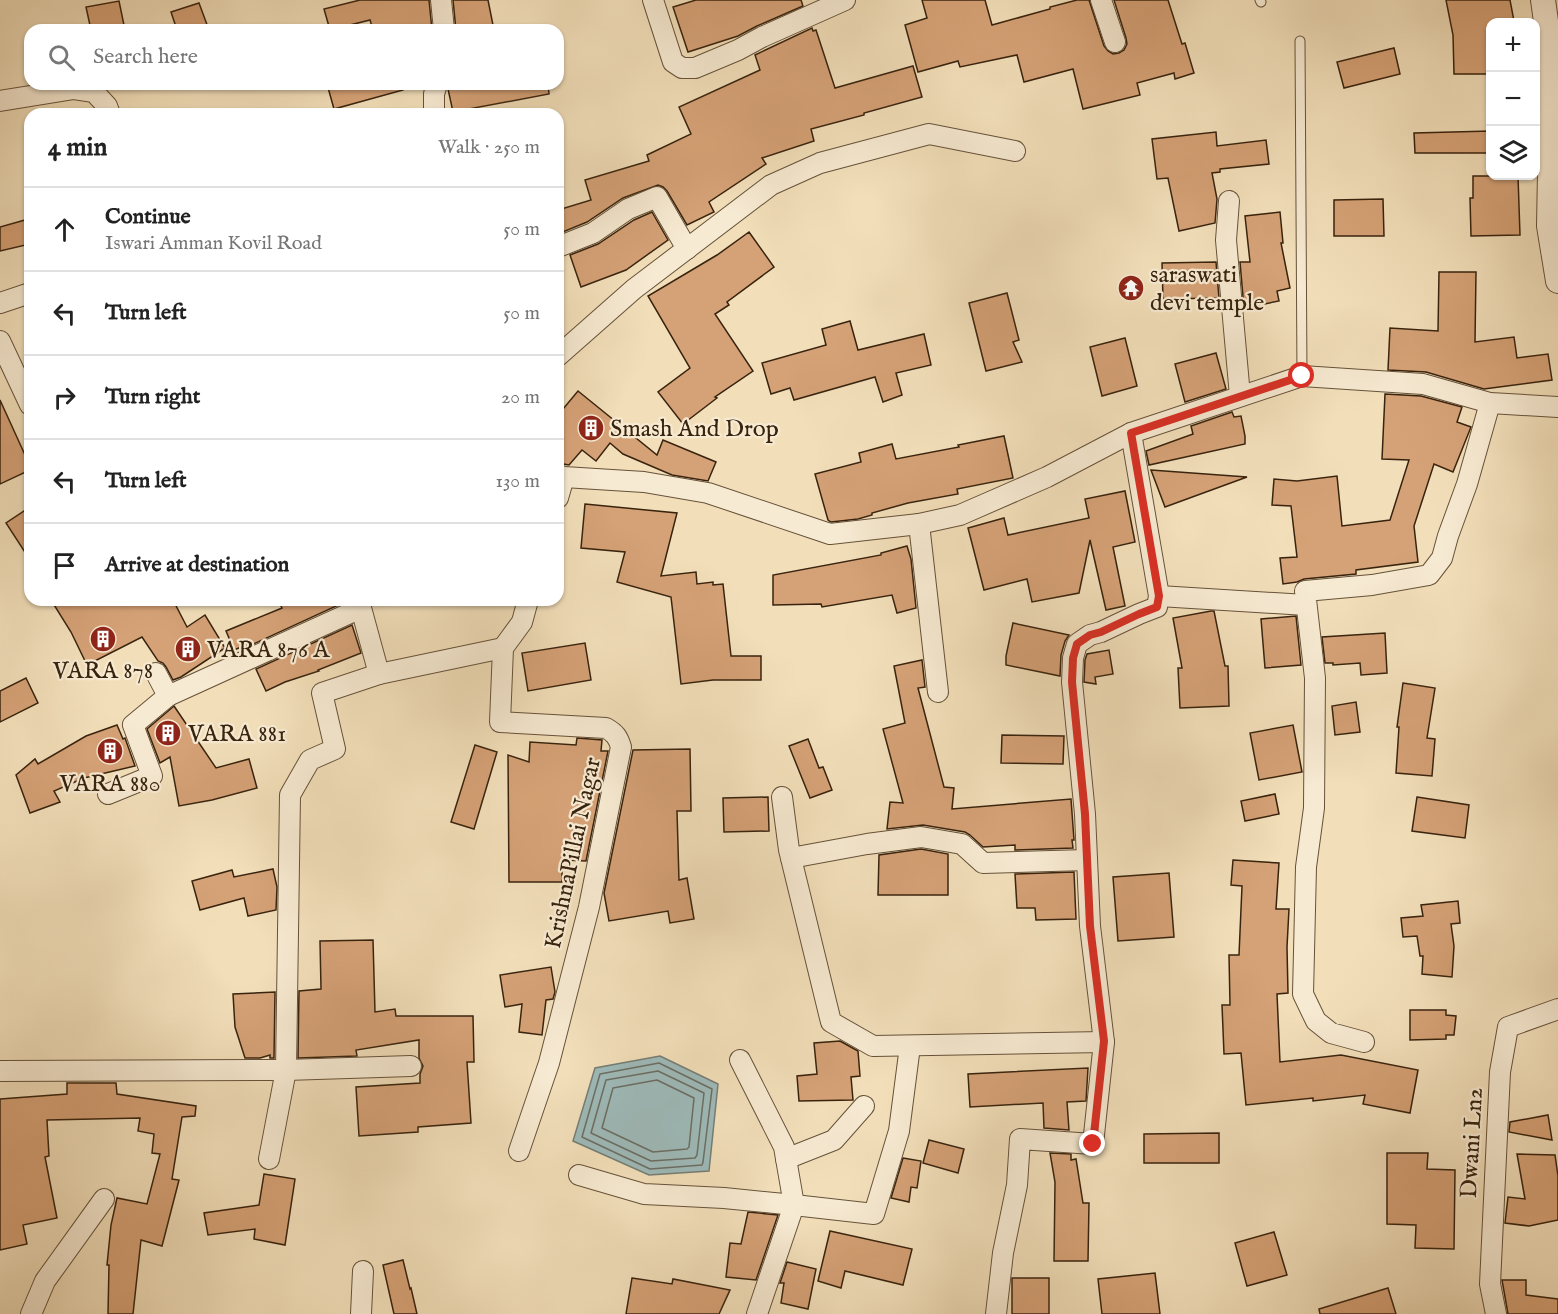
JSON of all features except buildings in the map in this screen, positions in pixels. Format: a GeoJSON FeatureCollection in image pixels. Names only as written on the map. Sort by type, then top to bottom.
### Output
{"type":"FeatureCollection","features":[{"type":"Feature","properties":{"kind":"street"},"geometry":{"type":"LineString","coordinates":[[441,0],[443,24]]}},
{"type":"Feature","properties":{"kind":"street"},"geometry":{"type":"LineString","coordinates":[[653,0],[673,62],[682,68],[695,68],[845,0]]}},
{"type":"Feature","properties":{"kind":"street"},"geometry":{"type":"LineString","coordinates":[[1101,0],[1115,42]]}},
{"type":"Feature","properties":{"kind":"street"},"geometry":{"type":"LineString","coordinates":[[1543,0],[1555,64],[1549,226],[1558,281]]}},
{"type":"Feature","properties":{"kind":"street"},"geometry":{"type":"LineString","coordinates":[[0,101],[68,90]]}},
{"type":"Feature","properties":{"kind":"street"},"geometry":{"type":"LineString","coordinates":[[81,90],[94,92],[108,108]]}},
{"type":"Feature","properties":{"kind":"street"},"geometry":{"type":"LineString","coordinates":[[434,108],[435,90]]}},
{"type":"Feature","properties":{"kind":"street"},"geometry":{"type":"LineString","coordinates":[[564,351],[634,289],[771,185],[820,163],[929,134],[1015,151]]}},
{"type":"Feature","properties":{"kind":"street"},"geometry":{"type":"LineString","coordinates":[[564,245],[593,233],[628,209],[657,197],[687,249]]}},
{"type":"Feature","properties":{"kind":"street"},"geometry":{"type":"LineString","coordinates":[[1229,201],[1226,240],[1240,396]]}},
{"type":"Feature","properties":{"kind":"street"},"geometry":{"type":"LineString","coordinates":[[0,303],[24,294]]}},
{"type":"Feature","properties":{"kind":"street"},"geometry":{"type":"LineString","coordinates":[[0,341],[24,392]]}},
{"type":"Feature","properties":{"kind":"street"},"geometry":{"type":"LineString","coordinates":[[564,476],[644,482],[708,493],[830,534],[919,524],[960,515],[1047,477],[1131,433],[1302,376],[1423,384],[1490,403],[1558,407]]}},
{"type":"Feature","properties":{"kind":"street"},"geometry":{"type":"LineString","coordinates":[[1364,1042],[1331,1033],[1316,1021],[1303,994],[1306,867],[1314,808],[1315,678],[1305,591],[1372,585],[1429,575],[1442,558],[1467,484],[1490,403]]}},
{"type":"Feature","properties":{"kind":"street"},"geometry":{"type":"LineString","coordinates":[[996,1314],[1003,1253],[1017,1185],[1020,1139],[1093,1144],[1104,1041],[1090,926],[1085,814],[1072,682],[1073,658],[1077,644],[1090,635],[1157,607],[1159,596],[1131,433]]}},
{"type":"Feature","properties":{"kind":"street"},"geometry":{"type":"LineString","coordinates":[[919,524],[938,692]]}},
{"type":"Feature","properties":{"kind":"street"},"geometry":{"type":"LineString","coordinates":[[1159,596],[1306,604]]}},
{"type":"Feature","properties":{"kind":"street"},"geometry":{"type":"LineString","coordinates":[[269,1159],[286,1071],[290,795],[310,760],[335,749],[322,693],[379,674],[503,648],[522,622],[526,606]]}},
{"type":"Feature","properties":{"kind":"street"},"geometry":{"type":"LineString","coordinates":[[108,794],[152,776],[133,724],[168,696],[361,608],[379,674]]}},
{"type":"Feature","properties":{"kind":"street","name":"KrishnaPillai Nagar"},"geometry":{"type":"LineString","coordinates":[[503,648],[500,722],[606,729],[618,738],[621,747],[589,907],[549,1063],[519,1150]]}},
{"type":"Feature","properties":{"kind":"street"},"geometry":{"type":"LineString","coordinates":[[156,673],[168,696]]}},
{"type":"Feature","properties":{"kind":"street"},"geometry":{"type":"LineString","coordinates":[[782,797],[792,858],[831,1022],[873,1046],[1104,1041]]}},
{"type":"Feature","properties":{"kind":"street"},"geometry":{"type":"LineString","coordinates":[[792,858],[921,837],[962,844],[983,863],[1087,860]]}},
{"type":"Feature","properties":{"kind":"street","name":"Dwani Ln2"},"geometry":{"type":"LineString","coordinates":[[1496,1314],[1490,1284],[1500,1072],[1508,1027],[1558,1010]]}},
{"type":"Feature","properties":{"kind":"street"},"geometry":{"type":"LineString","coordinates":[[579,1175],[644,1194],[724,1198],[874,1214],[899,1131],[910,1046]]}},
{"type":"Feature","properties":{"kind":"street"},"geometry":{"type":"LineString","coordinates":[[740,1060],[784,1147],[794,1205],[757,1314]]}},
{"type":"Feature","properties":{"kind":"street"},"geometry":{"type":"LineString","coordinates":[[0,1071],[286,1071],[411,1066]]}},
{"type":"Feature","properties":{"kind":"street"},"geometry":{"type":"LineString","coordinates":[[786,1159],[834,1140],[864,1106]]}},
{"type":"Feature","properties":{"kind":"street"},"geometry":{"type":"LineString","coordinates":[[31,1314],[45,1281],[104,1199]]}},
{"type":"Feature","properties":{"kind":"street"},"geometry":{"type":"LineString","coordinates":[[361,1314],[363,1271]]}},
{"type":"Feature","properties":{"kind":"lane"},"geometry":{"type":"LineString","coordinates":[[1300,41],[1302,376]]}},
{"type":"Feature","properties":{"kind":"water"},"geometry":{"type":"Polygon","coordinates":[[[660,1056],[718,1084],[709,1171],[649,1175],[573,1141],[595,1068],[660,1056]]]}},
{"type":"Feature","properties":{"kind":"place","name":"saraswati devi temple"},"geometry":{"type":"Point","coordinates":[1131,288]}},
{"type":"Feature","properties":{"kind":"place","name":"Smash And Drop"},"geometry":{"type":"Point","coordinates":[591,428]}},
{"type":"Feature","properties":{"kind":"place","name":"VARA 878"},"geometry":{"type":"Point","coordinates":[103,639]}},
{"type":"Feature","properties":{"kind":"place","name":"VARA 876 A"},"geometry":{"type":"Point","coordinates":[188,649]}},
{"type":"Feature","properties":{"kind":"place","name":"VARA 881"},"geometry":{"type":"Point","coordinates":[168,733]}},
{"type":"Feature","properties":{"kind":"place","name":"VARA 880"},"geometry":{"type":"Point","coordinates":[110,751]}},
{"type":"Feature","properties":{"kind":"route"},"geometry":{"type":"LineString","coordinates":[[1093,1144],[1104,1041],[1090,926],[1085,814],[1072,682],[1073,658],[1077,644],[1090,635],[1157,607],[1159,596],[1131,433],[1302,376]]}}]}
